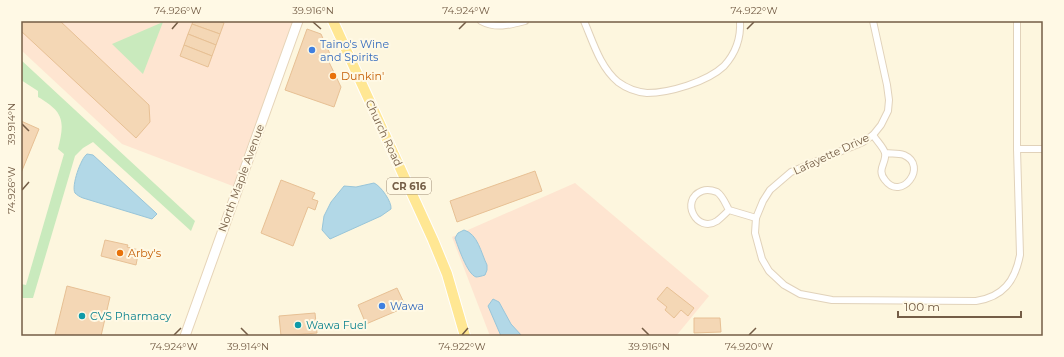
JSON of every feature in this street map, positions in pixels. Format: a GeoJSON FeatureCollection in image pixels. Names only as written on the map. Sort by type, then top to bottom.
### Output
{"type":"FeatureCollection","features":[{"type":"Feature","properties":{"kind":"main road","name":"North Maple Avenue"},"geometry":{"type":"LineString","coordinates":[[185,336],[298,21]]}},
{"type":"Feature","properties":{"kind":"main road","name":"Church Road"},"geometry":{"type":"LineString","coordinates":[[333,21],[433,240],[447,274],[465,336]]}},
{"type":"Feature","properties":{"kind":"street"},"geometry":{"type":"LineString","coordinates":[[481,21],[496,26],[506,26],[525,21]]}},
{"type":"Feature","properties":{"kind":"street"},"geometry":{"type":"LineString","coordinates":[[584,21],[597,53],[612,76],[627,88],[645,93],[675,89],[715,73],[723,66],[735,49],[741,29],[740,21]]}},
{"type":"Feature","properties":{"kind":"street","name":"Lafayette Drive"},"geometry":{"type":"LineString","coordinates":[[873,21],[889,100],[888,111],[885,119],[873,135],[864,142],[786,175],[766,196],[756,218],[756,239],[766,267],[784,285],[800,294],[836,300],[981,300],[996,296],[1011,280],[1016,272],[1019,262],[1017,21]]}},
{"type":"Feature","properties":{"kind":"street"},"geometry":{"type":"LineString","coordinates":[[873,135],[885,153],[885,160],[881,170],[885,180],[893,186],[904,185],[914,173],[912,162],[904,155],[885,153]]}},
{"type":"Feature","properties":{"kind":"street"},"geometry":{"type":"LineString","coordinates":[[1017,149],[1043,149]]}},
{"type":"Feature","properties":{"kind":"street"},"geometry":{"type":"LineString","coordinates":[[729,210],[717,221],[707,223],[697,220],[691,211],[691,205],[692,200],[700,191],[712,190],[721,196],[729,210],[756,218]]}},
{"type":"Feature","properties":{"kind":"shaded area"},"geometry":{"type":"Polygon","coordinates":[[[21,21],[298,21],[238,188],[122,144],[21,50],[21,21]]]}},
{"type":"Feature","properties":{"kind":"shaded area"},"geometry":{"type":"Polygon","coordinates":[[[575,183],[709,296],[676,336],[490,336],[452,237],[575,183]]]}},
{"type":"Feature","properties":{"kind":"green space"},"geometry":{"type":"Polygon","coordinates":[[[163,22],[143,74],[112,44],[163,22]]]}},
{"type":"Feature","properties":{"kind":"green space"},"geometry":{"type":"Polygon","coordinates":[[[21,60],[195,221],[191,231],[93,142],[83,148],[75,156],[33,298],[21,298],[21,284],[26,285],[64,154],[58,149],[62,124],[58,113],[47,102],[38,97],[38,91],[21,80],[21,60]]]}},
{"type":"Feature","properties":{"kind":"water"},"geometry":{"type":"Polygon","coordinates":[[[87,154],[93,155],[157,214],[152,219],[83,198],[76,194],[74,189],[75,179],[82,161],[87,154]]]}},
{"type":"Feature","properties":{"kind":"water"},"geometry":{"type":"Polygon","coordinates":[[[374,183],[386,194],[390,202],[391,209],[381,216],[330,239],[322,230],[324,216],[331,202],[344,186],[356,187],[374,183]]]}},
{"type":"Feature","properties":{"kind":"water"},"geometry":{"type":"Polygon","coordinates":[[[464,230],[473,235],[478,244],[487,265],[485,275],[476,277],[473,275],[469,271],[463,259],[455,238],[458,233],[464,230]]]}},
{"type":"Feature","properties":{"kind":"water"},"geometry":{"type":"Polygon","coordinates":[[[493,299],[499,302],[511,324],[522,336],[501,336],[488,306],[493,299]]]}},
{"type":"Feature","properties":{"kind":"building"},"geometry":{"type":"Polygon","coordinates":[[[21,21],[60,21],[149,105],[150,122],[136,138],[21,31],[21,21]]]}},
{"type":"Feature","properties":{"kind":"building"},"geometry":{"type":"Polygon","coordinates":[[[193,21],[218,21],[224,23],[220,34],[192,24],[193,21]]]}},
{"type":"Feature","properties":{"kind":"building"},"geometry":{"type":"Polygon","coordinates":[[[192,24],[220,34],[216,45],[188,34],[192,24]]]}},
{"type":"Feature","properties":{"kind":"building"},"geometry":{"type":"Polygon","coordinates":[[[307,29],[321,34],[330,54],[328,60],[341,87],[334,107],[285,90],[307,29]]]}},
{"type":"Feature","properties":{"kind":"building"},"geometry":{"type":"Polygon","coordinates":[[[188,34],[216,45],[212,56],[184,45],[188,34]]]}},
{"type":"Feature","properties":{"kind":"building"},"geometry":{"type":"Polygon","coordinates":[[[184,45],[212,56],[208,67],[180,56],[184,45]]]}},
{"type":"Feature","properties":{"kind":"building"},"geometry":{"type":"Polygon","coordinates":[[[21,121],[39,129],[21,173],[21,121]]]}},
{"type":"Feature","properties":{"kind":"building"},"geometry":{"type":"Polygon","coordinates":[[[535,171],[542,191],[457,222],[450,201],[535,171]]]}},
{"type":"Feature","properties":{"kind":"building"},"geometry":{"type":"Polygon","coordinates":[[[281,180],[315,193],[312,199],[318,201],[315,210],[308,207],[293,246],[261,233],[281,180]]]}},
{"type":"Feature","properties":{"kind":"building","name":"Arby's"},"geometry":{"type":"Polygon","coordinates":[[[105,240],[128,245],[127,247],[139,250],[136,265],[101,256],[105,240]]]}},
{"type":"Feature","properties":{"kind":"building","name":"CVS Pharmacy"},"geometry":{"type":"Polygon","coordinates":[[[67,286],[110,297],[101,336],[55,335],[67,286]]]}},
{"type":"Feature","properties":{"kind":"building"},"geometry":{"type":"Polygon","coordinates":[[[667,287],[694,308],[688,316],[681,310],[674,318],[665,310],[667,307],[657,299],[667,287]]]}},
{"type":"Feature","properties":{"kind":"building","name":"Wawa"},"geometry":{"type":"Polygon","coordinates":[[[397,288],[406,307],[366,324],[358,305],[397,288]]]}},
{"type":"Feature","properties":{"kind":"building","name":"Wawa Fuel"},"geometry":{"type":"Polygon","coordinates":[[[315,313],[317,333],[281,336],[279,316],[315,313]]]}},
{"type":"Feature","properties":{"kind":"building"},"geometry":{"type":"Polygon","coordinates":[[[694,318],[720,318],[721,332],[694,333],[694,318]]]}},
{"type":"Feature","properties":{"kind":"place","name":"Taino's Wine and Spirits"},"geometry":{"type":"Point","coordinates":[312,50]}},
{"type":"Feature","properties":{"kind":"place","name":"Dunkin'"},"geometry":{"type":"Point","coordinates":[333,76]}},
{"type":"Feature","properties":{"kind":"place","name":"Arby's"},"geometry":{"type":"Point","coordinates":[120,253]}},
{"type":"Feature","properties":{"kind":"place","name":"Wawa"},"geometry":{"type":"Point","coordinates":[382,306]}},
{"type":"Feature","properties":{"kind":"place","name":"CVS Pharmacy"},"geometry":{"type":"Point","coordinates":[82,316]}},
{"type":"Feature","properties":{"kind":"place","name":"Wawa Fuel"},"geometry":{"type":"Point","coordinates":[298,325]}}]}
